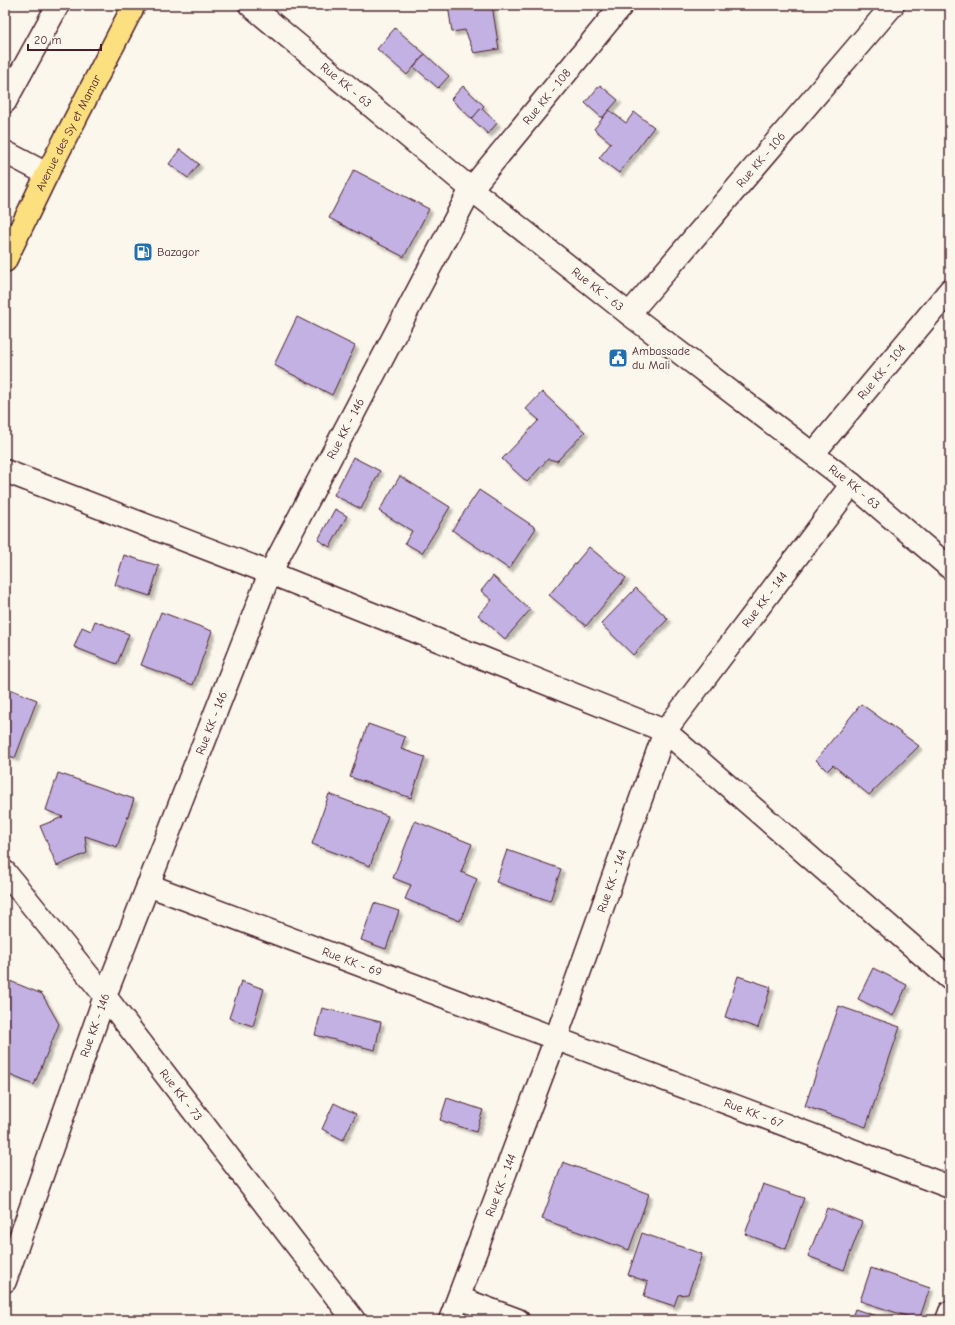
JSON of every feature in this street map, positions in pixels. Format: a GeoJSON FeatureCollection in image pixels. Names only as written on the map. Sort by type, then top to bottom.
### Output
{"type":"FeatureCollection","features":[{"type":"Feature","properties":{"kind":"highway","name":"Avenue des Sy et Mamar"},"geometry":{"type":"LineString","coordinates":[[5,261],[47,174],[134,5]]}},
{"type":"Feature","properties":{"kind":"street"},"geometry":{"type":"LineString","coordinates":[[5,102],[58,5]]}},
{"type":"Feature","properties":{"kind":"street","name":"Rue KK - 63"},"geometry":{"type":"LineString","coordinates":[[250,5],[471,189],[629,314],[852,484],[950,568]]}},
{"type":"Feature","properties":{"kind":"street","name":"Rue KK - 108"},"geometry":{"type":"LineString","coordinates":[[471,189],[622,5]]}},
{"type":"Feature","properties":{"kind":"street","name":"Rue KK - 106"},"geometry":{"type":"LineString","coordinates":[[629,314],[893,5]]}},
{"type":"Feature","properties":{"kind":"street"},"geometry":{"type":"LineString","coordinates":[[5,152],[47,174]]}},
{"type":"Feature","properties":{"kind":"street","name":"Rue KK - 146"},"geometry":{"type":"LineString","coordinates":[[5,1281],[105,996],[270,574],[471,189]]}},
{"type":"Feature","properties":{"kind":"street","name":"Rue KK - 104"},"geometry":{"type":"LineString","coordinates":[[813,454],[950,290]]}},
{"type":"Feature","properties":{"kind":"street"},"geometry":{"type":"LineString","coordinates":[[5,471],[270,574],[665,731],[950,979]]}},
{"type":"Feature","properties":{"kind":"street","name":"Rue KK - 144"},"geometry":{"type":"LineString","coordinates":[[450,1320],[556,1038],[665,731],[852,484]]}},
{"type":"Feature","properties":{"kind":"street","name":"Rue KK - 73"},"geometry":{"type":"LineString","coordinates":[[5,872],[105,996],[354,1320]]}},
{"type":"Feature","properties":{"kind":"street","name":"Rue KK - 69"},"geometry":{"type":"LineString","coordinates":[[148,885],[556,1038]]}},
{"type":"Feature","properties":{"kind":"street","name":"Rue KK - 67"},"geometry":{"type":"LineString","coordinates":[[556,1038],[950,1187]]}},
{"type":"Feature","properties":{"kind":"street"},"geometry":{"type":"LineString","coordinates":[[459,1298],[518,1320]]}},
{"type":"Feature","properties":{"kind":"street"},"geometry":{"type":"LineString","coordinates":[[947,1320],[950,1312]]}},
{"type":"Feature","properties":{"kind":"building"},"geometry":{"type":"Polygon","coordinates":[[[448,5],[492,5],[499,49],[474,53],[465,30],[452,32],[448,5]]]}},
{"type":"Feature","properties":{"kind":"building"},"geometry":{"type":"Polygon","coordinates":[[[395,28],[425,54],[407,75],[377,49],[395,28]]]}},
{"type":"Feature","properties":{"kind":"building"},"geometry":{"type":"Polygon","coordinates":[[[425,54],[449,76],[438,88],[414,67],[425,54]]]}},
{"type":"Feature","properties":{"kind":"building"},"geometry":{"type":"Polygon","coordinates":[[[600,85],[618,100],[602,118],[585,103],[600,85]]]}},
{"type":"Feature","properties":{"kind":"building"},"geometry":{"type":"Polygon","coordinates":[[[463,86],[484,106],[472,119],[451,99],[463,86]]]}},
{"type":"Feature","properties":{"kind":"building"},"geometry":{"type":"Polygon","coordinates":[[[481,108],[497,123],[488,134],[472,119],[481,108]]]}},
{"type":"Feature","properties":{"kind":"building"},"geometry":{"type":"Polygon","coordinates":[[[609,110],[626,123],[634,112],[654,127],[619,173],[599,158],[611,143],[594,129],[609,110]]]}},
{"type":"Feature","properties":{"kind":"building"},"geometry":{"type":"Polygon","coordinates":[[[180,149],[199,164],[188,178],[169,164],[180,149]]]}},
{"type":"Feature","properties":{"kind":"building"},"geometry":{"type":"Polygon","coordinates":[[[354,170],[429,209],[404,257],[329,218],[354,170]]]}},
{"type":"Feature","properties":{"kind":"building"},"geometry":{"type":"Polygon","coordinates":[[[297,317],[355,346],[332,395],[274,365],[297,317]]]}},
{"type":"Feature","properties":{"kind":"building"},"geometry":{"type":"Polygon","coordinates":[[[542,392],[585,432],[557,461],[548,459],[527,482],[502,459],[539,420],[526,409],[542,392]]]}},
{"type":"Feature","properties":{"kind":"building"},"geometry":{"type":"Polygon","coordinates":[[[353,457],[380,471],[361,509],[334,495],[353,457]]]}},
{"type":"Feature","properties":{"kind":"building"},"geometry":{"type":"Polygon","coordinates":[[[400,476],[450,507],[422,553],[405,543],[412,531],[379,511],[400,476]]]}},
{"type":"Feature","properties":{"kind":"building"},"geometry":{"type":"Polygon","coordinates":[[[479,490],[536,528],[509,569],[452,530],[479,490]]]}},
{"type":"Feature","properties":{"kind":"building"},"geometry":{"type":"Polygon","coordinates":[[[335,509],[347,516],[330,547],[318,540],[335,509]]]}},
{"type":"Feature","properties":{"kind":"building"},"geometry":{"type":"Polygon","coordinates":[[[589,547],[626,578],[586,626],[549,595],[589,547]]]}},
{"type":"Feature","properties":{"kind":"building"},"geometry":{"type":"Polygon","coordinates":[[[124,555],[159,566],[150,596],[115,585],[124,555]]]}},
{"type":"Feature","properties":{"kind":"building"},"geometry":{"type":"Polygon","coordinates":[[[493,576],[530,610],[505,639],[478,615],[492,600],[481,591],[493,576]]]}},
{"type":"Feature","properties":{"kind":"building"},"geometry":{"type":"Polygon","coordinates":[[[636,588],[668,619],[633,655],[601,624],[636,588]]]}},
{"type":"Feature","properties":{"kind":"building"},"geometry":{"type":"Polygon","coordinates":[[[161,612],[212,631],[193,685],[141,665],[161,612]]]}},
{"type":"Feature","properties":{"kind":"building"},"geometry":{"type":"Polygon","coordinates":[[[95,621],[129,634],[117,664],[74,647],[82,627],[91,631],[95,621]]]}},
{"type":"Feature","properties":{"kind":"building"},"geometry":{"type":"Polygon","coordinates":[[[5,687],[37,700],[15,758],[5,754],[5,687]]]}},
{"type":"Feature","properties":{"kind":"building"},"geometry":{"type":"Polygon","coordinates":[[[861,704],[919,746],[869,795],[833,765],[827,771],[816,760],[861,704]]]}},
{"type":"Feature","properties":{"kind":"building"},"geometry":{"type":"Polygon","coordinates":[[[368,724],[405,737],[401,749],[425,757],[411,798],[350,777],[368,724]]]}},
{"type":"Feature","properties":{"kind":"building"},"geometry":{"type":"Polygon","coordinates":[[[58,773],[134,799],[117,847],[85,836],[87,853],[57,866],[40,826],[63,817],[46,810],[58,773]]]}},
{"type":"Feature","properties":{"kind":"building"},"geometry":{"type":"Polygon","coordinates":[[[329,794],[388,816],[370,866],[312,844],[329,794]]]}},
{"type":"Feature","properties":{"kind":"building"},"geometry":{"type":"Polygon","coordinates":[[[415,821],[472,844],[461,872],[477,879],[460,921],[405,899],[411,885],[393,878],[415,821]]]}},
{"type":"Feature","properties":{"kind":"building"},"geometry":{"type":"Polygon","coordinates":[[[507,850],[561,869],[550,901],[496,882],[507,850]]]}},
{"type":"Feature","properties":{"kind":"building"},"geometry":{"type":"Polygon","coordinates":[[[374,903],[399,911],[386,949],[361,940],[374,903]]]}},
{"type":"Feature","properties":{"kind":"building"},"geometry":{"type":"Polygon","coordinates":[[[873,968],[907,985],[893,1016],[858,999],[873,968]]]}},
{"type":"Feature","properties":{"kind":"building"},"geometry":{"type":"Polygon","coordinates":[[[738,976],[771,987],[758,1028],[725,1017],[738,976]]]}},
{"type":"Feature","properties":{"kind":"building"},"geometry":{"type":"Polygon","coordinates":[[[5,979],[42,994],[59,1024],[34,1085],[5,1073],[5,979]]]}},
{"type":"Feature","properties":{"kind":"building"},"geometry":{"type":"Polygon","coordinates":[[[241,981],[264,989],[253,1026],[229,1018],[241,981]]]}},
{"type":"Feature","properties":{"kind":"building"},"geometry":{"type":"Polygon","coordinates":[[[839,1006],[900,1027],[866,1127],[805,1106],[839,1006]]]}},
{"type":"Feature","properties":{"kind":"building"},"geometry":{"type":"Polygon","coordinates":[[[322,1008],[381,1022],[375,1050],[315,1035],[322,1008]]]}},
{"type":"Feature","properties":{"kind":"building"},"geometry":{"type":"Polygon","coordinates":[[[447,1098],[483,1110],[476,1132],[440,1120],[447,1098]]]}},
{"type":"Feature","properties":{"kind":"building"},"geometry":{"type":"Polygon","coordinates":[[[334,1103],[356,1114],[343,1140],[322,1129],[334,1103]]]}},
{"type":"Feature","properties":{"kind":"building"},"geometry":{"type":"Polygon","coordinates":[[[563,1162],[649,1194],[629,1250],[542,1219],[563,1162]]]}},
{"type":"Feature","properties":{"kind":"building"},"geometry":{"type":"Polygon","coordinates":[[[763,1184],[804,1198],[786,1249],[745,1234],[763,1184]]]}},
{"type":"Feature","properties":{"kind":"building"},"geometry":{"type":"Polygon","coordinates":[[[827,1208],[862,1222],[844,1270],[808,1256],[827,1208]]]}},
{"type":"Feature","properties":{"kind":"building"},"geometry":{"type":"Polygon","coordinates":[[[642,1233],[702,1254],[688,1294],[678,1295],[674,1306],[644,1296],[648,1282],[628,1275],[642,1233]]]}},
{"type":"Feature","properties":{"kind":"building"},"geometry":{"type":"Polygon","coordinates":[[[871,1268],[930,1288],[919,1320],[860,1301],[871,1268]]]}},
{"type":"Feature","properties":{"kind":"building"},"geometry":{"type":"Polygon","coordinates":[[[855,1309],[888,1320],[851,1320],[855,1309]]]}},
{"type":"Feature","properties":{"kind":"place","name":"Bazagor"},"geometry":{"type":"Point","coordinates":[143,252]}},
{"type":"Feature","properties":{"kind":"place","name":"Ambassade du Mali"},"geometry":{"type":"Point","coordinates":[618,358]}}]}
